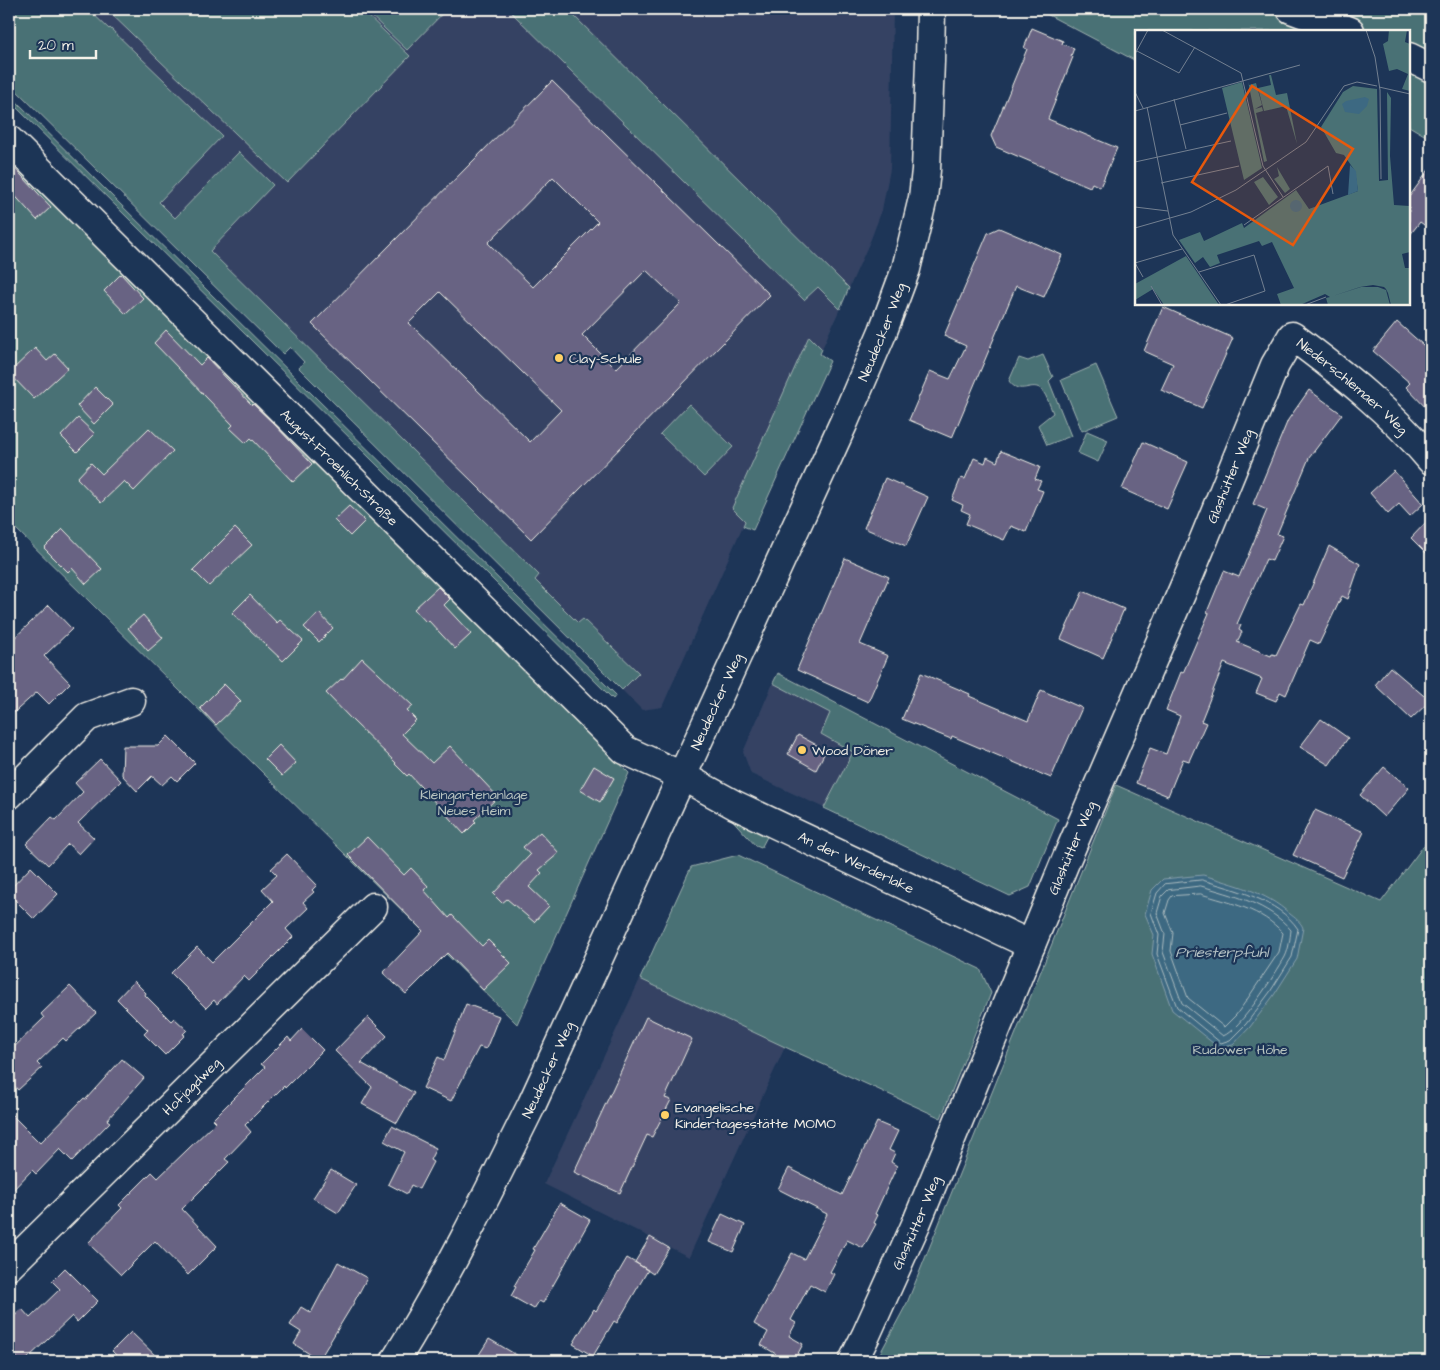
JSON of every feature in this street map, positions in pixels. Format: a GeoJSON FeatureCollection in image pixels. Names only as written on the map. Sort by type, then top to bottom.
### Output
{"type":"FeatureCollection","features":[{"type":"Feature","properties":{"kind":"street","name":"Neudecker Weg"},"geometry":{"type":"LineString","coordinates":[[395,1361],[419,1323],[497,1176],[536,1095],[844,422],[883,331],[906,269],[922,198],[926,170],[931,9]]}},
{"type":"Feature","properties":{"kind":"street"},"geometry":{"type":"LineString","coordinates":[[1291,9],[1347,30]]}},
{"type":"Feature","properties":{"kind":"street"},"geometry":{"type":"LineString","coordinates":[[1410,58],[1431,68]]}},
{"type":"Feature","properties":{"kind":"street","name":"August-Froehlich-Straße"},"geometry":{"type":"LineString","coordinates":[[9,140],[625,750],[682,776]]}},
{"type":"Feature","properties":{"kind":"street","name":"Niederschlemaer Weg"},"geometry":{"type":"LineString","coordinates":[[1292,336],[1335,368],[1369,397],[1400,426],[1431,460]]}},
{"type":"Feature","properties":{"kind":"street","name":"Glashütter Weg"},"geometry":{"type":"LineString","coordinates":[[853,1361],[916,1224],[1031,944],[1191,571],[1276,365],[1292,336]]}},
{"type":"Feature","properties":{"kind":"street"},"geometry":{"type":"LineString","coordinates":[[9,795],[87,717],[131,701]]}},
{"type":"Feature","properties":{"kind":"street","name":"An der Werderlake"},"geometry":{"type":"LineString","coordinates":[[682,776],[735,805],[1031,944]]}},
{"type":"Feature","properties":{"kind":"street","name":"Hofjagdweg"},"geometry":{"type":"LineString","coordinates":[[9,1266],[373,907]]}},
{"type":"Feature","properties":{"kind":"shaded area","name":"Clay-Schule"},"geometry":{"type":"Polygon","coordinates":[[[9,9],[893,9],[890,169],[882,210],[871,239],[662,707],[642,710],[299,368],[304,362],[290,347],[283,354],[9,83],[9,9]]]}},
{"type":"Feature","properties":{"kind":"shaded area"},"geometry":{"type":"Polygon","coordinates":[[[773,683],[830,713],[853,752],[824,808],[751,774],[743,752],[773,683]]]}},
{"type":"Feature","properties":{"kind":"shaded area","name":"Evangelische Kindertagesstätte MOMO"},"geometry":{"type":"Polygon","coordinates":[[[640,979],[785,1047],[689,1257],[544,1184],[640,979]]]}},
{"type":"Feature","properties":{"kind":"green space"},"geometry":{"type":"Polygon","coordinates":[[[9,9],[88,9],[222,136],[159,202],[175,218],[239,152],[273,185],[210,251],[539,575],[535,580],[578,623],[583,619],[639,673],[622,690],[299,368],[304,362],[290,347],[283,354],[9,83],[9,9]]]}},
{"type":"Feature","properties":{"kind":"green space"},"geometry":{"type":"Polygon","coordinates":[[[106,9],[361,9],[410,56],[287,183],[106,9]]]}},
{"type":"Feature","properties":{"kind":"green space"},"geometry":{"type":"Polygon","coordinates":[[[364,9],[447,9],[407,50],[364,9]]]}},
{"type":"Feature","properties":{"kind":"green space"},"geometry":{"type":"Polygon","coordinates":[[[508,9],[567,9],[849,288],[840,309],[818,287],[804,300],[508,9]]]}},
{"type":"Feature","properties":{"kind":"green space"},"geometry":{"type":"Polygon","coordinates":[[[1037,9],[1431,9],[1431,139],[1410,127],[1410,30],[1135,30],[1135,60],[1037,9]]]}},
{"type":"Feature","properties":{"kind":"green space"},"geometry":{"type":"Polygon","coordinates":[[[9,94],[616,695],[613,699],[9,100],[9,94]]]}},
{"type":"Feature","properties":{"kind":"green space","name":"Kleingartenanlage Neues Heim"},"geometry":{"type":"Polygon","coordinates":[[[9,160],[629,773],[517,1024],[9,522],[9,160]]]}},
{"type":"Feature","properties":{"kind":"green space"},"geometry":{"type":"Polygon","coordinates":[[[809,336],[822,349],[820,354],[830,361],[753,530],[743,526],[745,521],[732,508],[809,336]]]}},
{"type":"Feature","properties":{"kind":"green space"},"geometry":{"type":"Polygon","coordinates":[[[1043,355],[1053,377],[1049,381],[1071,436],[1047,445],[1038,425],[1053,413],[1045,395],[1038,387],[1017,388],[1009,381],[1019,358],[1028,361],[1043,355]]]}},
{"type":"Feature","properties":{"kind":"green space"},"geometry":{"type":"Polygon","coordinates":[[[1096,365],[1118,416],[1082,431],[1061,380],[1096,365]]]}},
{"type":"Feature","properties":{"kind":"green space"},"geometry":{"type":"Polygon","coordinates":[[[689,404],[733,447],[704,477],[660,434],[689,404]]]}},
{"type":"Feature","properties":{"kind":"green space"},"geometry":{"type":"Polygon","coordinates":[[[1087,431],[1108,440],[1098,462],[1078,453],[1087,431]]]}},
{"type":"Feature","properties":{"kind":"green space"},"geometry":{"type":"Polygon","coordinates":[[[778,673],[1058,819],[1030,887],[1010,896],[824,808],[853,752],[821,734],[830,713],[773,683],[778,673]]]}},
{"type":"Feature","properties":{"kind":"green space","name":"Rudower Höhe"},"geometry":{"type":"Polygon","coordinates":[[[1116,785],[1381,902],[1431,836],[1431,1361],[876,1361],[907,1303],[1116,785]]]}},
{"type":"Feature","properties":{"kind":"green space"},"geometry":{"type":"Polygon","coordinates":[[[728,815],[769,833],[761,848],[756,846],[728,815]]]}},
{"type":"Feature","properties":{"kind":"green space"},"geometry":{"type":"Polygon","coordinates":[[[738,855],[980,969],[991,993],[941,1118],[640,979],[691,867],[738,855]]]}},
{"type":"Feature","properties":{"kind":"water","name":"Priesterpfuhl"},"geometry":{"type":"Polygon","coordinates":[[[1203,875],[1260,894],[1280,906],[1296,919],[1303,928],[1297,959],[1274,995],[1250,1027],[1233,1045],[1219,1048],[1172,1010],[1152,954],[1154,935],[1145,914],[1152,890],[1163,879],[1203,875]]]}},
{"type":"Feature","properties":{"kind":"building"},"geometry":{"type":"Polygon","coordinates":[[[1032,28],[1063,41],[1062,44],[1074,48],[1071,56],[1073,57],[1048,119],[1117,148],[1100,187],[1092,183],[1090,187],[996,147],[991,136],[1027,49],[1024,48],[1032,28]]]}},
{"type":"Feature","properties":{"kind":"building"},"geometry":{"type":"Polygon","coordinates":[[[552,81],[770,295],[531,539],[312,324],[552,81]],[[553,177],[488,243],[533,287],[598,222],[553,177]],[[646,270],[582,335],[616,369],[681,303],[646,270]],[[440,292],[409,323],[530,442],[561,410],[440,292]]]}},
{"type":"Feature","properties":{"kind":"building"},"geometry":{"type":"Polygon","coordinates":[[[9,162],[51,207],[37,220],[9,189],[9,162]]]}},
{"type":"Feature","properties":{"kind":"building"},"geometry":{"type":"Polygon","coordinates":[[[1431,167],[1431,230],[1420,222],[1410,235],[1410,196],[1431,167]]]}},
{"type":"Feature","properties":{"kind":"building"},"geometry":{"type":"Polygon","coordinates":[[[999,228],[1062,255],[1044,297],[1016,286],[952,438],[909,420],[930,371],[950,379],[966,346],[944,336],[988,233],[999,228]]]}},
{"type":"Feature","properties":{"kind":"building"},"geometry":{"type":"Polygon","coordinates":[[[121,274],[143,298],[126,314],[104,291],[121,274]]]}},
{"type":"Feature","properties":{"kind":"building"},"geometry":{"type":"Polygon","coordinates":[[[1163,307],[1233,338],[1202,408],[1161,390],[1173,364],[1144,351],[1163,307]]]}},
{"type":"Feature","properties":{"kind":"building"},"geometry":{"type":"Polygon","coordinates":[[[1397,322],[1431,352],[1431,413],[1406,387],[1410,383],[1373,351],[1397,322]]]}},
{"type":"Feature","properties":{"kind":"building"},"geometry":{"type":"Polygon","coordinates":[[[166,330],[200,365],[207,358],[312,464],[293,482],[251,438],[246,443],[230,428],[233,425],[154,343],[166,330]]]}},
{"type":"Feature","properties":{"kind":"building"},"geometry":{"type":"Polygon","coordinates":[[[35,348],[47,361],[55,354],[68,368],[34,399],[9,373],[35,348]]]}},
{"type":"Feature","properties":{"kind":"building"},"geometry":{"type":"Polygon","coordinates":[[[95,387],[113,405],[94,424],[77,406],[95,387]]]}},
{"type":"Feature","properties":{"kind":"building"},"geometry":{"type":"Polygon","coordinates":[[[1309,390],[1342,414],[1309,458],[1277,534],[1283,536],[1272,561],[1266,559],[1237,624],[1241,625],[1239,630],[1242,632],[1237,642],[1271,656],[1272,654],[1276,655],[1301,604],[1304,605],[1329,546],[1360,564],[1348,599],[1342,596],[1319,644],[1310,640],[1286,695],[1280,692],[1276,701],[1256,693],[1262,679],[1224,663],[1201,721],[1206,723],[1189,761],[1183,759],[1168,796],[1136,783],[1150,748],[1166,754],[1180,716],[1166,710],[1181,672],[1183,673],[1209,613],[1207,612],[1224,571],[1239,577],[1267,510],[1253,504],[1288,420],[1309,390]]]}},
{"type":"Feature","properties":{"kind":"building"},"geometry":{"type":"Polygon","coordinates":[[[78,418],[95,434],[77,452],[61,436],[78,418]]]}},
{"type":"Feature","properties":{"kind":"building"},"geometry":{"type":"Polygon","coordinates":[[[149,428],[173,451],[134,491],[124,481],[101,503],[77,478],[91,463],[102,474],[149,428]]]}},
{"type":"Feature","properties":{"kind":"building"},"geometry":{"type":"Polygon","coordinates":[[[1143,442],[1188,462],[1167,509],[1122,489],[1143,442]]]}},
{"type":"Feature","properties":{"kind":"building"},"geometry":{"type":"Polygon","coordinates":[[[1001,451],[1040,467],[1035,479],[1041,481],[1037,489],[1043,491],[1026,532],[1011,526],[1004,540],[966,524],[970,514],[961,510],[963,505],[952,500],[961,478],[965,479],[974,458],[985,463],[987,457],[997,462],[1001,451]]]}},
{"type":"Feature","properties":{"kind":"building"},"geometry":{"type":"Polygon","coordinates":[[[1394,471],[1423,504],[1410,516],[1399,504],[1388,514],[1370,493],[1394,471]]]}},
{"type":"Feature","properties":{"kind":"building"},"geometry":{"type":"Polygon","coordinates":[[[885,478],[928,497],[906,546],[864,528],[885,478]]]}},
{"type":"Feature","properties":{"kind":"building"},"geometry":{"type":"Polygon","coordinates":[[[349,506],[365,521],[350,536],[334,520],[349,506]]]}},
{"type":"Feature","properties":{"kind":"building"},"geometry":{"type":"Polygon","coordinates":[[[1431,517],[1431,558],[1411,538],[1431,517]]]}},
{"type":"Feature","properties":{"kind":"building"},"geometry":{"type":"Polygon","coordinates":[[[235,528],[252,545],[209,586],[193,570],[235,528]]]}},
{"type":"Feature","properties":{"kind":"building"},"geometry":{"type":"Polygon","coordinates":[[[63,529],[102,569],[86,584],[72,568],[68,572],[44,548],[63,529]]]}},
{"type":"Feature","properties":{"kind":"building"},"geometry":{"type":"Polygon","coordinates":[[[845,558],[889,577],[860,644],[888,656],[868,702],[797,670],[845,558]]]}},
{"type":"Feature","properties":{"kind":"building"},"geometry":{"type":"Polygon","coordinates":[[[438,587],[450,599],[444,605],[471,634],[455,649],[428,620],[426,622],[414,609],[438,587]]]}},
{"type":"Feature","properties":{"kind":"building"},"geometry":{"type":"Polygon","coordinates":[[[1083,591],[1124,609],[1103,658],[1061,639],[1083,591]]]}},
{"type":"Feature","properties":{"kind":"building"},"geometry":{"type":"Polygon","coordinates":[[[250,595],[277,623],[280,620],[303,641],[283,661],[232,613],[250,595]]]}},
{"type":"Feature","properties":{"kind":"building"},"geometry":{"type":"Polygon","coordinates":[[[49,605],[72,629],[44,656],[70,683],[49,704],[37,692],[9,717],[9,643],[49,605]]]}},
{"type":"Feature","properties":{"kind":"building"},"geometry":{"type":"Polygon","coordinates":[[[319,613],[333,628],[319,642],[304,627],[319,613]]]}},
{"type":"Feature","properties":{"kind":"building"},"geometry":{"type":"Polygon","coordinates":[[[143,615],[163,638],[148,651],[128,628],[143,615]]]}},
{"type":"Feature","properties":{"kind":"building"},"geometry":{"type":"Polygon","coordinates":[[[362,658],[413,706],[407,711],[416,720],[402,734],[432,763],[450,746],[498,797],[474,820],[476,822],[464,834],[409,774],[407,776],[326,693],[342,680],[362,658]]]}},
{"type":"Feature","properties":{"kind":"building"},"geometry":{"type":"Polygon","coordinates":[[[1390,667],[1430,701],[1411,719],[1375,685],[1390,667]]]}},
{"type":"Feature","properties":{"kind":"building"},"geometry":{"type":"Polygon","coordinates":[[[921,673],[1028,721],[1041,690],[1082,708],[1051,778],[952,736],[951,739],[902,719],[921,673]]]}},
{"type":"Feature","properties":{"kind":"building"},"geometry":{"type":"Polygon","coordinates":[[[224,684],[241,701],[216,725],[200,708],[224,684]]]}},
{"type":"Feature","properties":{"kind":"building"},"geometry":{"type":"Polygon","coordinates":[[[1321,719],[1348,738],[1329,765],[1300,747],[1321,719]]]}},
{"type":"Feature","properties":{"kind":"building","name":"Wood Döner"},"geometry":{"type":"Polygon","coordinates":[[[798,735],[826,750],[816,770],[788,754],[798,735]]]}},
{"type":"Feature","properties":{"kind":"building"},"geometry":{"type":"Polygon","coordinates":[[[168,736],[195,763],[177,781],[172,776],[162,785],[152,776],[137,791],[122,775],[123,746],[158,746],[168,736]]]}},
{"type":"Feature","properties":{"kind":"building"},"geometry":{"type":"Polygon","coordinates":[[[279,745],[296,763],[282,776],[265,759],[279,745]]]}},
{"type":"Feature","properties":{"kind":"building"},"geometry":{"type":"Polygon","coordinates":[[[100,759],[121,781],[78,823],[94,838],[79,854],[68,844],[48,865],[26,844],[52,817],[56,820],[83,792],[75,783],[100,759]]]}},
{"type":"Feature","properties":{"kind":"building"},"geometry":{"type":"Polygon","coordinates":[[[594,766],[614,778],[600,802],[580,790],[594,766]]]}},
{"type":"Feature","properties":{"kind":"building"},"geometry":{"type":"Polygon","coordinates":[[[1384,767],[1409,788],[1384,817],[1360,795],[1384,767]]]}},
{"type":"Feature","properties":{"kind":"building"},"geometry":{"type":"Polygon","coordinates":[[[1315,810],[1364,832],[1342,877],[1293,855],[1315,810]]]}},
{"type":"Feature","properties":{"kind":"building"},"geometry":{"type":"Polygon","coordinates":[[[540,832],[559,853],[539,870],[542,873],[529,887],[549,906],[534,922],[507,899],[502,903],[493,894],[530,855],[523,847],[540,832]]]}},
{"type":"Feature","properties":{"kind":"building"},"geometry":{"type":"Polygon","coordinates":[[[367,837],[404,875],[411,868],[428,886],[424,890],[449,918],[452,915],[482,946],[488,940],[511,963],[483,990],[447,953],[406,994],[383,973],[423,931],[348,855],[367,837]]]}},
{"type":"Feature","properties":{"kind":"building"},"geometry":{"type":"Polygon","coordinates":[[[287,854],[317,885],[312,890],[314,892],[303,902],[308,908],[286,929],[293,937],[249,981],[244,976],[217,1004],[214,1000],[206,1008],[171,973],[197,947],[212,962],[273,901],[262,889],[277,875],[271,869],[287,854]]]}},
{"type":"Feature","properties":{"kind":"building"},"geometry":{"type":"Polygon","coordinates":[[[31,867],[58,894],[34,919],[9,894],[9,890],[31,867]]]}},
{"type":"Feature","properties":{"kind":"building"},"geometry":{"type":"Polygon","coordinates":[[[134,981],[171,1021],[174,1018],[187,1030],[183,1034],[185,1035],[165,1055],[144,1034],[148,1030],[117,999],[134,981]]]}},
{"type":"Feature","properties":{"kind":"building"},"geometry":{"type":"Polygon","coordinates":[[[70,986],[96,1013],[66,1041],[63,1038],[37,1063],[42,1068],[18,1090],[9,1080],[9,1052],[44,1018],[41,1014],[70,986]]]}},
{"type":"Feature","properties":{"kind":"building"},"geometry":{"type":"Polygon","coordinates":[[[466,1004],[499,1016],[486,1049],[479,1047],[451,1101],[423,1088],[438,1057],[444,1060],[466,1004]]]}},
{"type":"Feature","properties":{"kind":"building"},"geometry":{"type":"Polygon","coordinates":[[[368,1017],[387,1036],[361,1063],[414,1093],[397,1123],[362,1104],[372,1087],[335,1051],[368,1017]]]}},
{"type":"Feature","properties":{"kind":"building"},"geometry":{"type":"Polygon","coordinates":[[[646,1017],[692,1039],[665,1098],[671,1100],[652,1137],[647,1135],[620,1193],[574,1172],[646,1017]]]}},
{"type":"Feature","properties":{"kind":"building"},"geometry":{"type":"Polygon","coordinates":[[[302,1029],[323,1050],[245,1125],[251,1132],[225,1159],[229,1162],[182,1209],[217,1246],[188,1275],[155,1241],[121,1275],[88,1243],[122,1208],[119,1205],[152,1172],[158,1178],[216,1122],[213,1119],[265,1067],[261,1064],[288,1037],[291,1041],[302,1029]]]}},
{"type":"Feature","properties":{"kind":"building"},"geometry":{"type":"Polygon","coordinates":[[[122,1059],[144,1078],[107,1120],[110,1122],[72,1161],[60,1149],[36,1174],[32,1170],[9,1194],[9,1112],[40,1143],[84,1098],[86,1099],[122,1059]]]}},
{"type":"Feature","properties":{"kind":"building"},"geometry":{"type":"Polygon","coordinates":[[[877,1122],[898,1131],[889,1150],[895,1153],[891,1162],[897,1166],[875,1214],[878,1215],[874,1223],[876,1224],[863,1248],[847,1240],[830,1272],[834,1274],[825,1292],[810,1284],[791,1320],[796,1323],[789,1336],[803,1344],[794,1361],[772,1361],[776,1354],[761,1345],[768,1332],[754,1324],[792,1253],[804,1259],[827,1214],[778,1189],[789,1168],[842,1195],[877,1122]]]}},
{"type":"Feature","properties":{"kind":"building"},"geometry":{"type":"Polygon","coordinates":[[[392,1126],[436,1148],[430,1160],[433,1162],[419,1189],[411,1185],[407,1194],[388,1184],[404,1152],[384,1141],[392,1126]]]}},
{"type":"Feature","properties":{"kind":"building"},"geometry":{"type":"Polygon","coordinates":[[[331,1170],[356,1185],[338,1213],[313,1198],[331,1170]]]}},
{"type":"Feature","properties":{"kind":"building"},"geometry":{"type":"Polygon","coordinates":[[[560,1203],[590,1220],[543,1303],[539,1301],[534,1309],[511,1296],[516,1287],[514,1286],[535,1250],[533,1249],[560,1203]]]}},
{"type":"Feature","properties":{"kind":"building"},"geometry":{"type":"Polygon","coordinates":[[[722,1214],[745,1225],[733,1252],[709,1242],[722,1214]]]}},
{"type":"Feature","properties":{"kind":"building"},"geometry":{"type":"Polygon","coordinates":[[[650,1237],[669,1248],[653,1274],[635,1262],[650,1237]]]}},
{"type":"Feature","properties":{"kind":"building"},"geometry":{"type":"Polygon","coordinates":[[[627,1258],[648,1270],[617,1323],[614,1321],[593,1356],[573,1344],[594,1309],[596,1311],[627,1258]]]}},
{"type":"Feature","properties":{"kind":"building"},"geometry":{"type":"Polygon","coordinates":[[[338,1262],[367,1278],[319,1360],[294,1344],[301,1332],[290,1325],[301,1307],[311,1313],[338,1262]]]}},
{"type":"Feature","properties":{"kind":"building"},"geometry":{"type":"Polygon","coordinates":[[[65,1268],[98,1301],[77,1322],[72,1316],[25,1361],[20,1361],[9,1349],[9,1321],[22,1309],[30,1318],[60,1289],[52,1281],[65,1268]]]}},
{"type":"Feature","properties":{"kind":"building"},"geometry":{"type":"Polygon","coordinates":[[[131,1332],[161,1361],[122,1361],[112,1351],[131,1332]]]}},
{"type":"Feature","properties":{"kind":"building"},"geometry":{"type":"Polygon","coordinates":[[[489,1339],[527,1361],[475,1361],[489,1339]]]}},
{"type":"Feature","properties":{"kind":"place","name":"Clay-Schule"},"geometry":{"type":"Point","coordinates":[559,358]}},
{"type":"Feature","properties":{"kind":"place","name":"Wood Döner"},"geometry":{"type":"Point","coordinates":[802,750]}},
{"type":"Feature","properties":{"kind":"place","name":"Evangelische Kindertagesstätte MOMO"},"geometry":{"type":"Point","coordinates":[665,1115]}}]}
